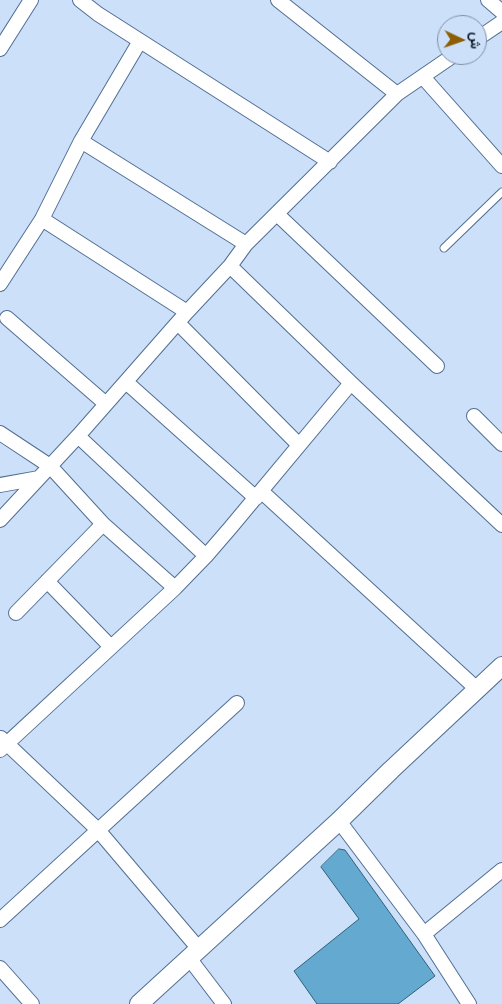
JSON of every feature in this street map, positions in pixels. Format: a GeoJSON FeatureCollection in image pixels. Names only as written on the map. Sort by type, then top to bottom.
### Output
{"type":"FeatureCollection","features":[{"type":"Feature","properties":{"kind":"street"},"geometry":{"type":"LineString","coordinates":[[0,49],[31,0]]}},
{"type":"Feature","properties":{"kind":"street"},"geometry":{"type":"LineString","coordinates":[[80,0],[98,14],[330,162]]}},
{"type":"Feature","properties":{"kind":"street"},"geometry":{"type":"LineString","coordinates":[[278,0],[397,94]]}},
{"type":"Feature","properties":{"kind":"street"},"geometry":{"type":"LineString","coordinates":[[488,0],[502,12]]}},
{"type":"Feature","properties":{"kind":"street"},"geometry":{"type":"LineString","coordinates":[[487,32],[502,22]]}},
{"type":"Feature","properties":{"kind":"street"},"geometry":{"type":"LineString","coordinates":[[0,284],[42,219],[81,141],[140,41]]}},
{"type":"Feature","properties":{"kind":"street"},"geometry":{"type":"LineString","coordinates":[[0,520],[230,266],[246,244],[397,94],[440,65]]}},
{"type":"Feature","properties":{"kind":"street"},"geometry":{"type":"LineString","coordinates":[[423,77],[502,166]]}},
{"type":"Feature","properties":{"kind":"street"},"geometry":{"type":"LineString","coordinates":[[81,141],[246,244]]}},
{"type":"Feature","properties":{"kind":"street"},"geometry":{"type":"LineString","coordinates":[[277,214],[437,366]]}},
{"type":"Feature","properties":{"kind":"street"},"geometry":{"type":"LineString","coordinates":[[42,219],[187,312]]}},
{"type":"Feature","properties":{"kind":"street"},"geometry":{"type":"LineString","coordinates":[[230,266],[350,383],[502,525]]}},
{"type":"Feature","properties":{"kind":"street"},"geometry":{"type":"LineString","coordinates":[[7,318],[106,404]]}},
{"type":"Feature","properties":{"kind":"street"},"geometry":{"type":"LineString","coordinates":[[178,323],[299,445]]}},
{"type":"Feature","properties":{"kind":"street"},"geometry":{"type":"LineString","coordinates":[[126,382],[258,495],[478,690]]}},
{"type":"Feature","properties":{"kind":"street"},"geometry":{"type":"LineString","coordinates":[[224,1004],[194,954],[145,885],[98,830],[2,744],[110,647],[206,556],[350,383]]}},
{"type":"Feature","properties":{"kind":"street"},"geometry":{"type":"LineString","coordinates":[[474,416],[502,444]]}},
{"type":"Feature","properties":{"kind":"street"},"geometry":{"type":"LineString","coordinates":[[0,433],[50,466],[102,524],[174,588]]}},
{"type":"Feature","properties":{"kind":"street"},"geometry":{"type":"LineString","coordinates":[[78,436],[206,556]]}},
{"type":"Feature","properties":{"kind":"street"},"geometry":{"type":"LineString","coordinates":[[0,485],[39,478]]}},
{"type":"Feature","properties":{"kind":"street"},"geometry":{"type":"LineString","coordinates":[[16,613],[102,524]]}},
{"type":"Feature","properties":{"kind":"street"},"geometry":{"type":"LineString","coordinates":[[48,581],[110,647]]}},
{"type":"Feature","properties":{"kind":"street"},"geometry":{"type":"LineString","coordinates":[[139,1004],[339,821],[502,666]]}},
{"type":"Feature","properties":{"kind":"street"},"geometry":{"type":"LineString","coordinates":[[0,920],[236,704]]}},
{"type":"Feature","properties":{"kind":"street"},"geometry":{"type":"LineString","coordinates":[[339,821],[424,934],[468,1004]]}},
{"type":"Feature","properties":{"kind":"street"},"geometry":{"type":"LineString","coordinates":[[424,934],[502,870]]}},
{"type":"Feature","properties":{"kind":"street"},"geometry":{"type":"LineString","coordinates":[[0,968],[32,1004]]}},
{"type":"Feature","properties":{"kind":"lane"},"geometry":{"type":"LineString","coordinates":[[444,248],[502,192]]}},
{"type":"Feature","properties":{"kind":"building"},"geometry":{"type":"Polygon","coordinates":[[[339,849],[345,850],[435,976],[398,1004],[317,1004],[294,971],[359,919],[321,867],[339,849]]]}}]}
